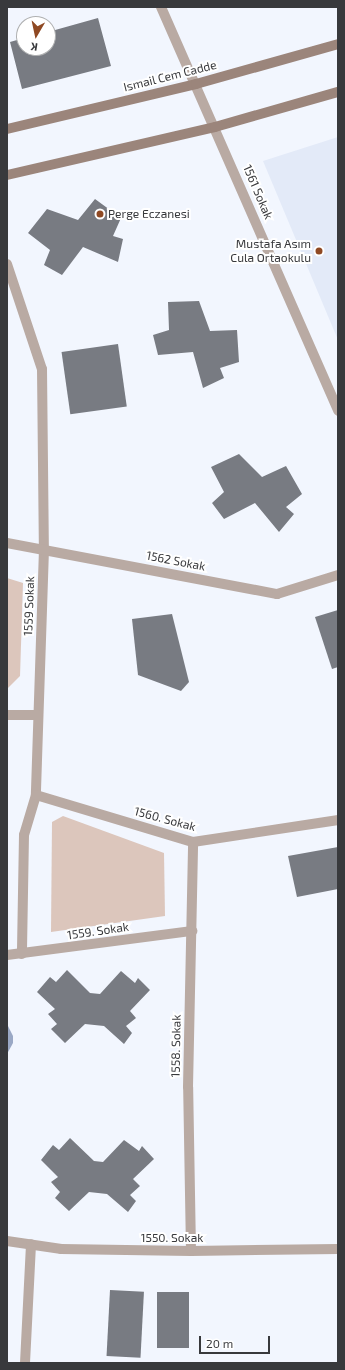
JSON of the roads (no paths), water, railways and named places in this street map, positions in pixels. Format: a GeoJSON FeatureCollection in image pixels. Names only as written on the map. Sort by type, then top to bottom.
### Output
{"type":"FeatureCollection","features":[{"type":"Feature","properties":{"kind":"main road","name":"Ismail Cem Cadde"},"geometry":{"type":"LineString","coordinates":[[7,130],[196,84],[338,44]]}},
{"type":"Feature","properties":{"kind":"main road"},"geometry":{"type":"LineString","coordinates":[[7,175],[215,127],[338,92]]}},
{"type":"Feature","properties":{"kind":"street","name":"1561 Sokak"},"geometry":{"type":"LineString","coordinates":[[161,7],[215,127],[338,411]]}},
{"type":"Feature","properties":{"kind":"street","name":"1559 Sokak"},"geometry":{"type":"LineString","coordinates":[[7,264],[42,369],[44,550],[36,795],[24,835],[22,954]]}},
{"type":"Feature","properties":{"kind":"street","name":"1562 Sokak"},"geometry":{"type":"LineString","coordinates":[[7,543],[277,594],[338,575]]}},
{"type":"Feature","properties":{"kind":"street"},"geometry":{"type":"LineString","coordinates":[[7,715],[38,715]]}},
{"type":"Feature","properties":{"kind":"street","name":"1560. Sokak"},"geometry":{"type":"LineString","coordinates":[[36,795],[193,842],[338,820]]}},
{"type":"Feature","properties":{"kind":"street","name":"1558. Sokak"},"geometry":{"type":"LineString","coordinates":[[191,1251],[188,1087],[193,842]]}},
{"type":"Feature","properties":{"kind":"street","name":"1559. Sokak"},"geometry":{"type":"LineString","coordinates":[[7,955],[192,931]]}},
{"type":"Feature","properties":{"kind":"street","name":"1550. Sokak"},"geometry":{"type":"LineString","coordinates":[[7,1241],[61,1249],[191,1251],[338,1249]]}},
{"type":"Feature","properties":{"kind":"street"},"geometry":{"type":"LineString","coordinates":[[25,1363],[31,1244]]}},
{"type":"Feature","properties":{"kind":"water"},"geometry":{"type":"Polygon","coordinates":[[[7,1024],[13,1036],[13,1043],[7,1054],[7,1024]]]}},
{"type":"Feature","properties":{"kind":"place","name":"Perge Eczanesi"},"geometry":{"type":"Point","coordinates":[100,214]}},
{"type":"Feature","properties":{"kind":"place","name":"Mustafa Asım Cula Ortaokulu"},"geometry":{"type":"Point","coordinates":[319,251]}}]}
